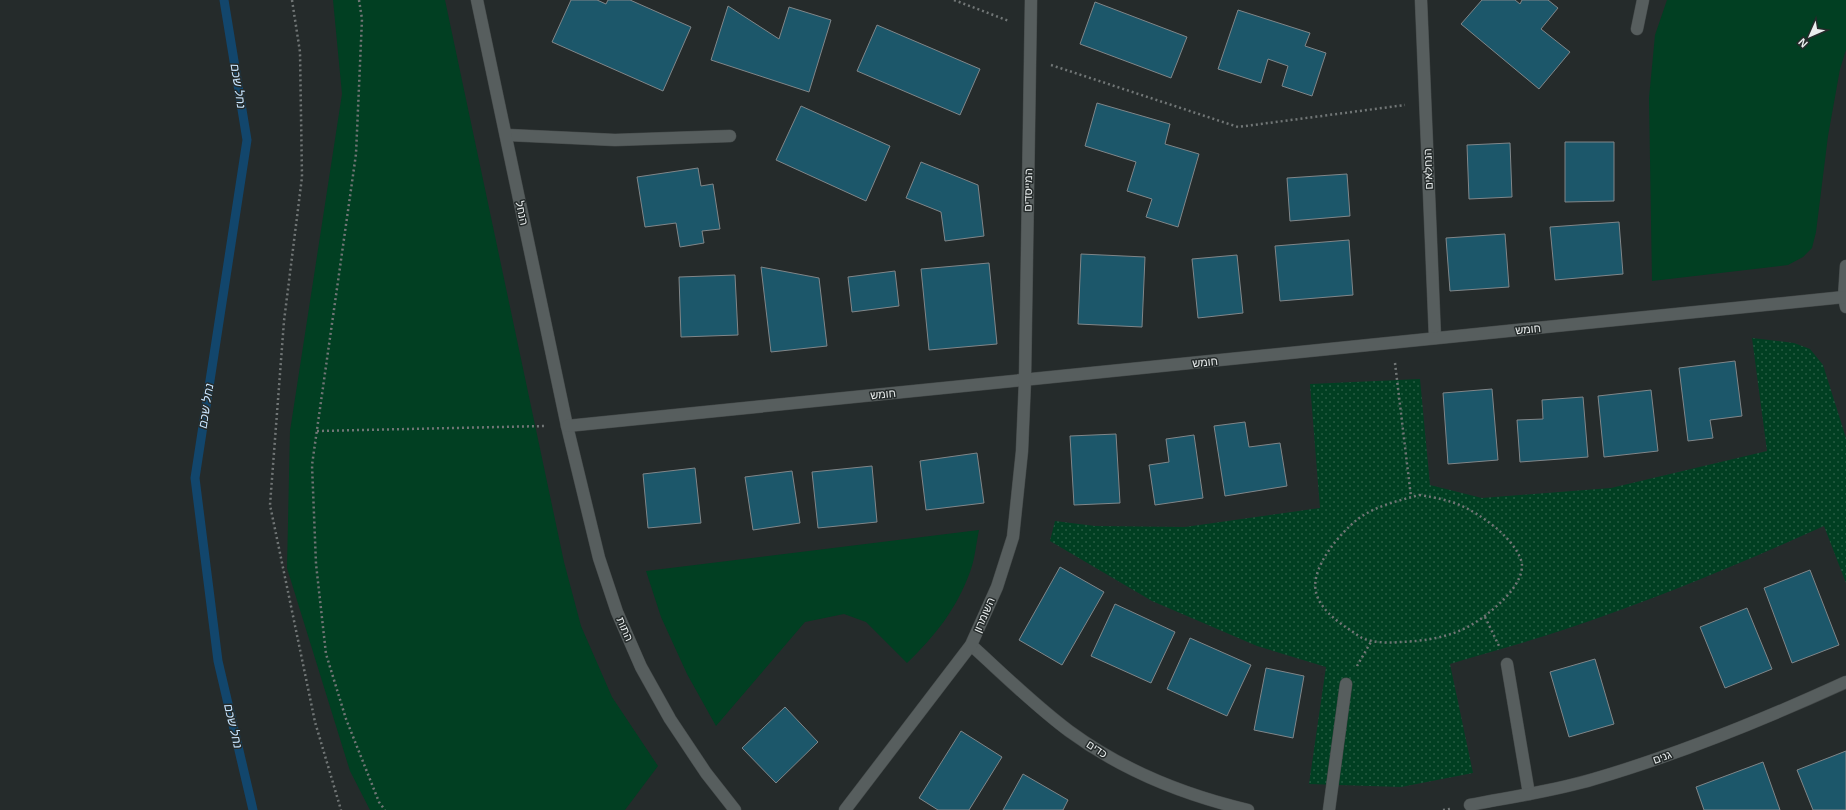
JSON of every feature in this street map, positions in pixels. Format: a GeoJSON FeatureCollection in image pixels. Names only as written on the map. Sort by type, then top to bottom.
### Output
{"type":"FeatureCollection","features":[{"type":"Feature","properties":{"kind":"street","name":"הנחל"},"geometry":{"type":"LineString","coordinates":[[477,0],[567,426]]}},
{"type":"Feature","properties":{"kind":"street","name":"המייסדים"},"geometry":{"type":"LineString","coordinates":[[1025,380],[1031,0]]}},
{"type":"Feature","properties":{"kind":"street","name":"הנחלאים"},"geometry":{"type":"LineString","coordinates":[[1421,0],[1435,338]]}},
{"type":"Feature","properties":{"kind":"street"},"geometry":{"type":"LineString","coordinates":[[1637,29],[1643,0]]}},
{"type":"Feature","properties":{"kind":"street"},"geometry":{"type":"LineString","coordinates":[[506,135],[615,140],[730,136]]}},
{"type":"Feature","properties":{"kind":"street"},"geometry":{"type":"LineString","coordinates":[[1845,302],[1846,266]]}},
{"type":"Feature","properties":{"kind":"street","name":"חומש"},"geometry":{"type":"LineString","coordinates":[[567,426],[1435,338],[1845,302]]}},
{"type":"Feature","properties":{"kind":"street","name":"השומרון"},"geometry":{"type":"LineString","coordinates":[[845,810],[971,645],[997,587],[1013,537],[1022,451],[1025,380]]}},
{"type":"Feature","properties":{"kind":"street","name":"התות"},"geometry":{"type":"LineString","coordinates":[[567,426],[599,558],[617,612],[642,667],[670,719],[706,773],[734,810]]}},
{"type":"Feature","properties":{"kind":"street","name":"כדים"},"geometry":{"type":"LineString","coordinates":[[971,645],[1024,694],[1069,731],[1112,759],[1158,782],[1212,801],[1248,810]]}},
{"type":"Feature","properties":{"kind":"street"},"geometry":{"type":"LineString","coordinates":[[1507,664],[1529,794]]}},
{"type":"Feature","properties":{"kind":"street","name":"גנים"},"geometry":{"type":"LineString","coordinates":[[1470,805],[1592,780],[1640,765],[1712,738],[1846,682]]}},
{"type":"Feature","properties":{"kind":"street"},"geometry":{"type":"LineString","coordinates":[[1329,810],[1346,684]]}},
{"type":"Feature","properties":{"kind":"path"},"geometry":{"type":"LineString","coordinates":[[292,0],[300,52],[302,177],[284,321],[270,505],[315,722],[340,810]]}},
{"type":"Feature","properties":{"kind":"path"},"geometry":{"type":"LineString","coordinates":[[359,0],[362,19],[356,154],[312,465],[316,564],[326,654],[346,719],[379,802],[385,810]]}},
{"type":"Feature","properties":{"kind":"path"},"geometry":{"type":"LineString","coordinates":[[954,0],[1031,30]]}},
{"type":"Feature","properties":{"kind":"path"},"geometry":{"type":"LineString","coordinates":[[1030,58],[1238,127],[1425,102]]}},
{"type":"Feature","properties":{"kind":"path"},"geometry":{"type":"LineString","coordinates":[[1393,343],[1411,498]]}},
{"type":"Feature","properties":{"kind":"path"},"geometry":{"type":"LineString","coordinates":[[317,431],[567,426]]}},
{"type":"Feature","properties":{"kind":"path"},"geometry":{"type":"LineString","coordinates":[[1419,495],[1445,499],[1476,512],[1502,533],[1516,550],[1522,566],[1514,590],[1485,617],[1461,631],[1427,641],[1391,643],[1372,640],[1363,638],[1337,621],[1324,607],[1316,593],[1315,580],[1322,563],[1336,540],[1358,519],[1386,504],[1419,495]]}},
{"type":"Feature","properties":{"kind":"path"},"geometry":{"type":"LineString","coordinates":[[1485,617],[1507,664]]}},
{"type":"Feature","properties":{"kind":"path"},"geometry":{"type":"LineString","coordinates":[[1346,684],[1372,640]]}},
{"type":"Feature","properties":{"kind":"green space"},"geometry":{"type":"Polygon","coordinates":[[[333,0],[445,0],[564,562],[581,626],[612,697],[658,766],[625,810],[370,810],[350,771],[287,568],[290,431],[342,94],[333,0]]]}},
{"type":"Feature","properties":{"kind":"green space"},"geometry":{"type":"Polygon","coordinates":[[[1667,0],[1846,0],[1846,50],[1840,69],[1828,136],[1816,232],[1812,248],[1803,257],[1788,265],[1652,281],[1649,98],[1655,35],[1667,0]]]}},
{"type":"Feature","properties":{"kind":"green space"},"geometry":{"type":"Polygon","coordinates":[[[1752,338],[1794,343],[1810,349],[1823,365],[1846,438],[1846,583],[1824,526],[1729,568],[1632,606],[1552,634],[1450,664],[1473,773],[1401,787],[1309,784],[1326,667],[1257,646],[1152,601],[1050,541],[1055,521],[1095,526],[1185,527],[1320,508],[1310,384],[1420,379],[1430,485],[1482,498],[1611,488],[1767,451],[1752,338]]]}},
{"type":"Feature","properties":{"kind":"green space"},"geometry":{"type":"Polygon","coordinates":[[[979,530],[972,567],[958,598],[944,622],[927,643],[907,663],[866,622],[844,614],[805,622],[716,726],[687,674],[661,617],[646,571],[979,530]]]}},
{"type":"Feature","properties":{"kind":"building"},"geometry":{"type":"Polygon","coordinates":[[[571,0],[597,0],[606,4],[608,0],[630,0],[691,27],[663,91],[552,42],[571,0]]]}},
{"type":"Feature","properties":{"kind":"building"},"geometry":{"type":"Polygon","coordinates":[[[1482,0],[1515,0],[1520,4],[1522,0],[1548,0],[1558,8],[1541,29],[1570,52],[1539,89],[1461,24],[1482,0]]]}},
{"type":"Feature","properties":{"kind":"building"},"geometry":{"type":"Polygon","coordinates":[[[1095,2],[1187,37],[1171,78],[1080,44],[1095,2]]]}},
{"type":"Feature","properties":{"kind":"building"},"geometry":{"type":"Polygon","coordinates":[[[728,6],[779,39],[789,7],[831,20],[809,92],[711,60],[728,6]]]}},
{"type":"Feature","properties":{"kind":"building"},"geometry":{"type":"Polygon","coordinates":[[[1238,10],[1310,33],[1305,46],[1326,53],[1312,96],[1282,86],[1288,66],[1268,59],[1261,83],[1218,69],[1238,10]]]}},
{"type":"Feature","properties":{"kind":"building"},"geometry":{"type":"Polygon","coordinates":[[[877,25],[980,69],[960,115],[857,71],[877,25]]]}},
{"type":"Feature","properties":{"kind":"building"},"geometry":{"type":"Polygon","coordinates":[[[1097,103],[1170,124],[1165,144],[1199,154],[1178,227],[1146,217],[1152,199],[1127,191],[1136,162],[1085,146],[1097,103]]]}},
{"type":"Feature","properties":{"kind":"building"},"geometry":{"type":"Polygon","coordinates":[[[801,106],[890,146],[866,201],[776,160],[801,106]]]}},
{"type":"Feature","properties":{"kind":"building"},"geometry":{"type":"Polygon","coordinates":[[[1565,142],[1614,142],[1614,201],[1565,202],[1565,142]]]}},
{"type":"Feature","properties":{"kind":"building"},"geometry":{"type":"Polygon","coordinates":[[[1510,143],[1512,197],[1469,199],[1467,145],[1510,143]]]}},
{"type":"Feature","properties":{"kind":"building"},"geometry":{"type":"Polygon","coordinates":[[[921,162],[978,185],[984,236],[945,241],[941,212],[906,198],[921,162]]]}},
{"type":"Feature","properties":{"kind":"building"},"geometry":{"type":"Polygon","coordinates":[[[698,168],[701,186],[713,184],[720,229],[702,231],[704,243],[680,247],[676,223],[645,227],[637,177],[698,168]]]}},
{"type":"Feature","properties":{"kind":"building"},"geometry":{"type":"Polygon","coordinates":[[[1347,174],[1350,216],[1290,221],[1287,178],[1347,174]]]}},
{"type":"Feature","properties":{"kind":"building"},"geometry":{"type":"Polygon","coordinates":[[[1619,222],[1623,274],[1555,280],[1550,227],[1619,222]]]}},
{"type":"Feature","properties":{"kind":"building"},"geometry":{"type":"Polygon","coordinates":[[[1505,234],[1509,287],[1450,291],[1446,238],[1505,234]]]}},
{"type":"Feature","properties":{"kind":"building"},"geometry":{"type":"Polygon","coordinates":[[[1349,240],[1353,295],[1280,301],[1275,246],[1349,240]]]}},
{"type":"Feature","properties":{"kind":"building"},"geometry":{"type":"Polygon","coordinates":[[[1081,254],[1145,257],[1142,327],[1078,324],[1081,254]]]}},
{"type":"Feature","properties":{"kind":"building"},"geometry":{"type":"Polygon","coordinates":[[[1237,255],[1243,313],[1198,318],[1192,259],[1237,255]]]}},
{"type":"Feature","properties":{"kind":"building"},"geometry":{"type":"Polygon","coordinates":[[[989,263],[997,344],[929,350],[921,269],[989,263]]]}},
{"type":"Feature","properties":{"kind":"building"},"geometry":{"type":"Polygon","coordinates":[[[761,267],[819,278],[827,346],[771,352],[761,267]]]}},
{"type":"Feature","properties":{"kind":"building"},"geometry":{"type":"Polygon","coordinates":[[[895,271],[899,306],[852,312],[848,277],[895,271]]]}},
{"type":"Feature","properties":{"kind":"building"},"geometry":{"type":"Polygon","coordinates":[[[735,275],[738,335],[681,337],[679,277],[735,275]]]}},
{"type":"Feature","properties":{"kind":"building"},"geometry":{"type":"Polygon","coordinates":[[[1735,361],[1742,416],[1710,420],[1713,438],[1688,441],[1679,368],[1735,361]]]}},
{"type":"Feature","properties":{"kind":"building"},"geometry":{"type":"Polygon","coordinates":[[[1492,389],[1498,460],[1448,464],[1443,393],[1492,389]]]}},
{"type":"Feature","properties":{"kind":"building"},"geometry":{"type":"Polygon","coordinates":[[[1651,390],[1658,451],[1604,457],[1598,396],[1651,390]]]}},
{"type":"Feature","properties":{"kind":"building"},"geometry":{"type":"Polygon","coordinates":[[[1583,397],[1588,457],[1520,462],[1517,420],[1543,419],[1542,400],[1583,397]]]}},
{"type":"Feature","properties":{"kind":"building"},"geometry":{"type":"Polygon","coordinates":[[[1245,422],[1249,447],[1280,443],[1287,486],[1225,496],[1214,426],[1245,422]]]}},
{"type":"Feature","properties":{"kind":"building"},"geometry":{"type":"Polygon","coordinates":[[[1116,434],[1120,503],[1074,505],[1070,436],[1116,434]]]}},
{"type":"Feature","properties":{"kind":"building"},"geometry":{"type":"Polygon","coordinates":[[[1194,435],[1203,498],[1155,505],[1149,465],[1169,462],[1166,439],[1194,435]]]}},
{"type":"Feature","properties":{"kind":"building"},"geometry":{"type":"Polygon","coordinates":[[[977,453],[984,503],[926,510],[920,461],[977,453]]]}},
{"type":"Feature","properties":{"kind":"building"},"geometry":{"type":"Polygon","coordinates":[[[872,466],[877,522],[818,528],[812,472],[872,466]]]}},
{"type":"Feature","properties":{"kind":"building"},"geometry":{"type":"Polygon","coordinates":[[[695,468],[701,523],[648,528],[643,474],[695,468]]]}},
{"type":"Feature","properties":{"kind":"building"},"geometry":{"type":"Polygon","coordinates":[[[792,471],[800,523],[753,530],[745,477],[792,471]]]}},
{"type":"Feature","properties":{"kind":"building"},"geometry":{"type":"Polygon","coordinates":[[[1060,567],[1104,592],[1062,665],[1019,640],[1060,567]]]}},
{"type":"Feature","properties":{"kind":"building"},"geometry":{"type":"Polygon","coordinates":[[[1810,570],[1839,645],[1792,663],[1764,588],[1810,570]]]}},
{"type":"Feature","properties":{"kind":"building"},"geometry":{"type":"Polygon","coordinates":[[[1115,604],[1175,632],[1151,683],[1091,656],[1115,604]]]}},
{"type":"Feature","properties":{"kind":"building"},"geometry":{"type":"Polygon","coordinates":[[[1747,608],[1772,669],[1725,688],[1700,627],[1747,608]]]}},
{"type":"Feature","properties":{"kind":"building"},"geometry":{"type":"Polygon","coordinates":[[[1190,638],[1251,665],[1227,716],[1167,689],[1190,638]]]}},
{"type":"Feature","properties":{"kind":"building"},"geometry":{"type":"Polygon","coordinates":[[[1595,659],[1614,724],[1569,737],[1550,672],[1595,659]]]}},
{"type":"Feature","properties":{"kind":"building"},"geometry":{"type":"Polygon","coordinates":[[[1266,668],[1304,676],[1293,738],[1254,730],[1266,668]]]}},
{"type":"Feature","properties":{"kind":"building"},"geometry":{"type":"Polygon","coordinates":[[[785,707],[818,742],[776,783],[742,748],[785,707]]]}},
{"type":"Feature","properties":{"kind":"building"},"geometry":{"type":"Polygon","coordinates":[[[961,731],[1002,757],[969,810],[938,810],[919,798],[961,731]]]}},
{"type":"Feature","properties":{"kind":"building"},"geometry":{"type":"Polygon","coordinates":[[[1846,751],[1846,810],[1813,810],[1797,770],[1846,751]]]}},
{"type":"Feature","properties":{"kind":"building"},"geometry":{"type":"Polygon","coordinates":[[[1763,762],[1780,810],[1704,810],[1696,787],[1763,762]]]}},
{"type":"Feature","properties":{"kind":"building"},"geometry":{"type":"Polygon","coordinates":[[[1023,774],[1068,800],[1063,810],[1003,810],[1023,774]]]}},
{"type":"Feature","properties":{"kind":"waterway","name":"נחל שכם"},"geometry":{"type":"LineString","coordinates":[[224,0],[247,140],[195,478],[218,661],[253,810]]}}]}
